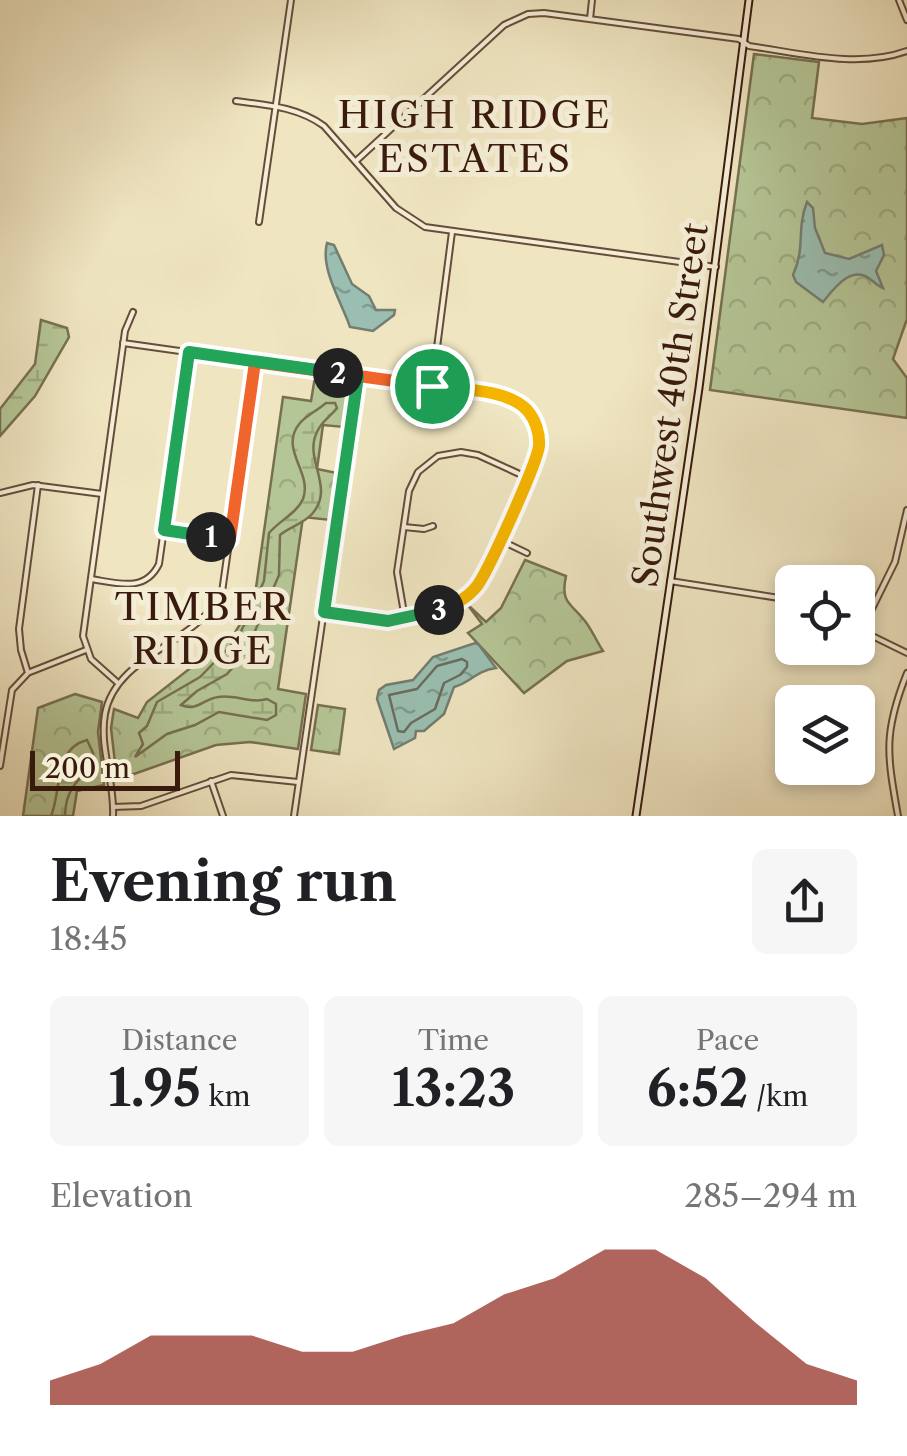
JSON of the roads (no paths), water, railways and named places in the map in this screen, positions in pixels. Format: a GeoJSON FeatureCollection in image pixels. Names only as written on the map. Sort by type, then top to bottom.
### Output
{"type":"FeatureCollection","features":[{"type":"Feature","properties":{"kind":"main road","name":"Southwest 40th Street"},"geometry":{"type":"LineString","coordinates":[[636,816],[716,268],[749,0]]}},
{"type":"Feature","properties":{"kind":"street"},"geometry":{"type":"LineString","coordinates":[[259,222],[291,0]]}},
{"type":"Feature","properties":{"kind":"street"},"geometry":{"type":"LineString","coordinates":[[590,19],[592,0]]}},
{"type":"Feature","properties":{"kind":"street"},"geometry":{"type":"LineString","coordinates":[[899,0],[907,20]]}},
{"type":"Feature","properties":{"kind":"street"},"geometry":{"type":"LineString","coordinates":[[356,160],[511,20],[536,13],[739,39],[744,43],[847,59],[872,59],[907,51]]}},
{"type":"Feature","properties":{"kind":"street"},"geometry":{"type":"LineString","coordinates":[[236,100],[275,106],[318,122],[396,208],[412,220],[452,232],[716,268]]}},
{"type":"Feature","properties":{"kind":"street"},"geometry":{"type":"LineString","coordinates":[[432,386],[452,232]]}},
{"type":"Feature","properties":{"kind":"street"},"geometry":{"type":"LineString","coordinates":[[119,684],[95,664],[86,650],[84,629],[123,343],[133,312]]}},
{"type":"Feature","properties":{"kind":"street"},"geometry":{"type":"LineString","coordinates":[[123,343],[505,397],[528,411],[539,440],[536,457],[482,578],[464,598],[439,610],[382,621],[324,612]]}},
{"type":"Feature","properties":{"kind":"street"},"geometry":{"type":"LineString","coordinates":[[90,579],[131,584],[149,579],[160,564],[189,352]]}},
{"type":"Feature","properties":{"kind":"street"},"geometry":{"type":"LineString","coordinates":[[113,816],[104,723],[109,700],[119,684],[214,606],[224,584],[255,362]]}},
{"type":"Feature","properties":{"kind":"street"},"geometry":{"type":"LineString","coordinates":[[294,816],[358,376]]}},
{"type":"Feature","properties":{"kind":"street"},"geometry":{"type":"LineString","coordinates":[[405,618],[397,585],[404,527],[411,485],[428,462],[450,452],[466,452],[528,478]]}},
{"type":"Feature","properties":{"kind":"street"},"geometry":{"type":"LineString","coordinates":[[0,493],[14,487],[38,486],[102,494]]}},
{"type":"Feature","properties":{"kind":"street"},"geometry":{"type":"LineString","coordinates":[[28,673],[20,650],[19,629],[38,486]]}},
{"type":"Feature","properties":{"kind":"street"},"geometry":{"type":"LineString","coordinates":[[875,601],[896,562],[907,510]]}},
{"type":"Feature","properties":{"kind":"street"},"geometry":{"type":"LineString","coordinates":[[404,527],[433,526]]}},
{"type":"Feature","properties":{"kind":"street"},"geometry":{"type":"LineString","coordinates":[[164,530],[230,539]]}},
{"type":"Feature","properties":{"kind":"street"},"geometry":{"type":"LineString","coordinates":[[499,540],[527,553]]}},
{"type":"Feature","properties":{"kind":"street"},"geometry":{"type":"LineString","coordinates":[[670,581],[775,597]]}},
{"type":"Feature","properties":{"kind":"street"},"geometry":{"type":"LineString","coordinates":[[875,638],[907,653]]}},
{"type":"Feature","properties":{"kind":"street"},"geometry":{"type":"LineString","coordinates":[[0,766],[12,690],[28,673],[86,650]]}},
{"type":"Feature","properties":{"kind":"street"},"geometry":{"type":"LineString","coordinates":[[898,816],[888,737],[907,673]]}},
{"type":"Feature","properties":{"kind":"street"},"geometry":{"type":"LineString","coordinates":[[0,712],[7,713]]}},
{"type":"Feature","properties":{"kind":"street"},"geometry":{"type":"LineString","coordinates":[[113,808],[141,806],[241,774],[299,782]]}},
{"type":"Feature","properties":{"kind":"street"},"geometry":{"type":"LineString","coordinates":[[211,781],[223,816]]}},
{"type":"Feature","properties":{"kind":"water"},"geometry":{"type":"Polygon","coordinates":[[[807,202],[813,208],[815,228],[825,253],[849,259],[882,245],[884,255],[876,271],[883,288],[863,275],[856,275],[843,280],[823,302],[796,282],[793,275],[807,202]]]}},
{"type":"Feature","properties":{"kind":"water"},"geometry":{"type":"Polygon","coordinates":[[[327,243],[334,245],[352,284],[369,296],[376,310],[395,310],[373,331],[350,327],[329,275],[327,243]]]}},
{"type":"Feature","properties":{"kind":"water"},"geometry":{"type":"Polygon","coordinates":[[[475,643],[496,668],[454,687],[444,714],[424,731],[416,731],[415,738],[394,749],[377,699],[379,690],[413,680],[433,657],[475,643]]]}},
{"type":"Feature","properties":{"kind":"district","name":"HIGH RIDGE ESTATES"},"geometry":{"type":"Point","coordinates":[475,136]}},
{"type":"Feature","properties":{"kind":"district","name":"TIMBER RIDGE"},"geometry":{"type":"Point","coordinates":[203,628]}}]}
